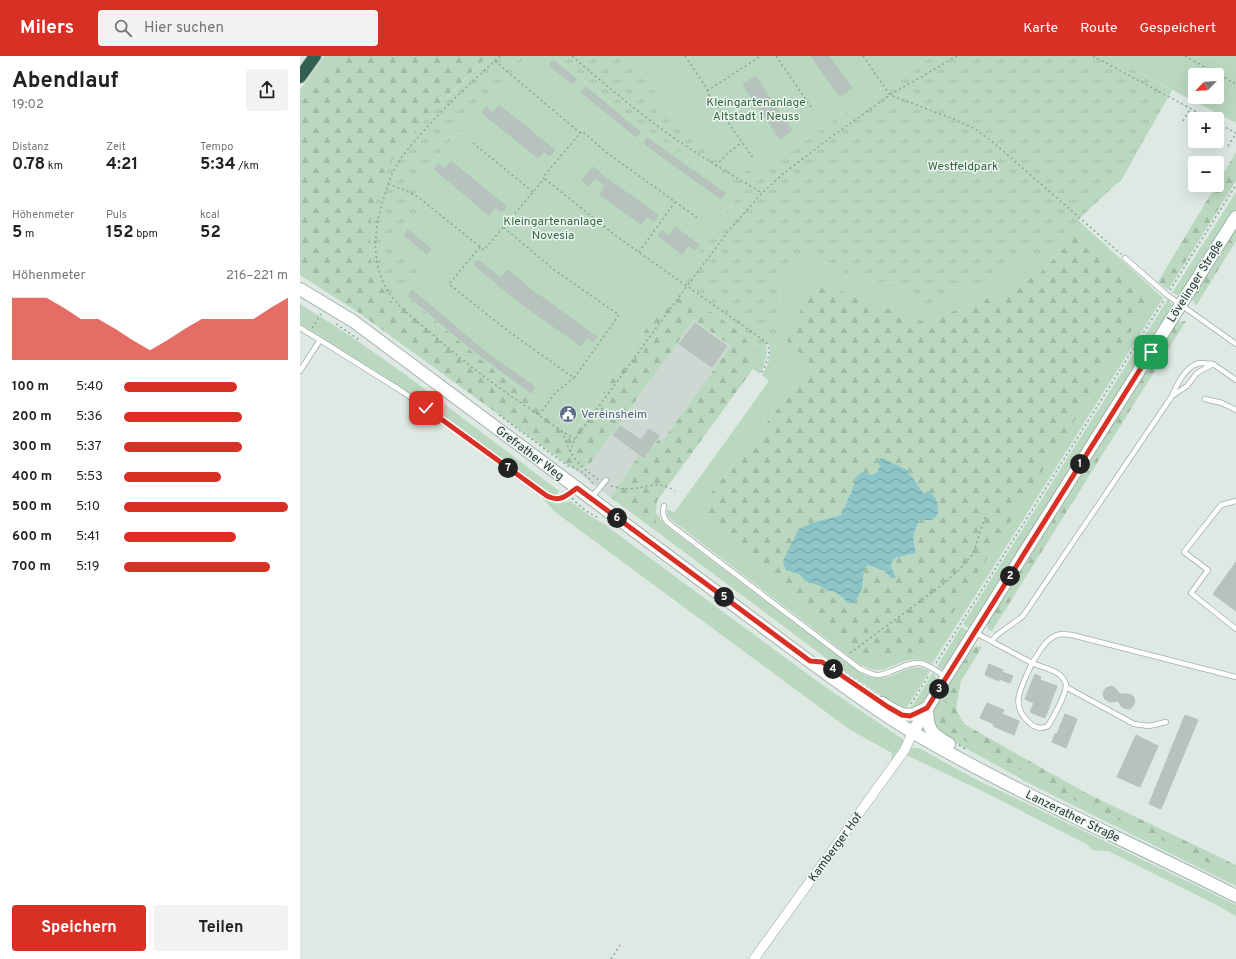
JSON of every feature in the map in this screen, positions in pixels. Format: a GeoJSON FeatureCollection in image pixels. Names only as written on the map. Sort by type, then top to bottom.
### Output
{"type":"FeatureCollection","features":[{"type":"Feature","properties":{"kind":"highway"},"geometry":{"type":"LineString","coordinates":[[300,77],[315,56]]}},
{"type":"Feature","properties":{"kind":"main road","name":"Lövelinger Straße"},"geometry":{"type":"LineString","coordinates":[[913,732],[923,711],[946,677],[1236,217]]}},
{"type":"Feature","properties":{"kind":"main road","name":"Grefrather Weg"},"geometry":{"type":"LineString","coordinates":[[300,289],[353,321],[850,691],[913,732]]}},
{"type":"Feature","properties":{"kind":"main road"},"geometry":{"type":"LineString","coordinates":[[810,661],[822,662],[902,715],[910,716],[923,711],[931,731],[937,737],[972,757],[989,774]]}},
{"type":"Feature","properties":{"kind":"main road","name":"Lanzerather Straße"},"geometry":{"type":"LineString","coordinates":[[913,732],[989,774],[1236,896]]}},
{"type":"Feature","properties":{"kind":"street","name":"Kamberger Hof"},"geometry":{"type":"LineString","coordinates":[[754,959],[904,751],[913,732]]}},
{"type":"Feature","properties":{"kind":"lane"},"geometry":{"type":"LineString","coordinates":[[1125,258],[1180,305],[1236,344]]}},
{"type":"Feature","properties":{"kind":"lane"},"geometry":{"type":"LineString","coordinates":[[300,328],[414,400],[552,499],[560,499],[577,488]]}},
{"type":"Feature","properties":{"kind":"lane"},"geometry":{"type":"LineString","coordinates":[[300,371],[320,340]]}},
{"type":"Feature","properties":{"kind":"lane"},"geometry":{"type":"LineString","coordinates":[[991,641],[997,634],[1023,616],[1172,396],[1176,387],[1187,371],[1200,363],[1213,364],[1236,380]]}},
{"type":"Feature","properties":{"kind":"lane"},"geometry":{"type":"LineString","coordinates":[[1172,396],[1187,386],[1197,373],[1213,364]]}},
{"type":"Feature","properties":{"kind":"lane"},"geometry":{"type":"LineString","coordinates":[[1205,399],[1222,403],[1236,410]]}},
{"type":"Feature","properties":{"kind":"lane"},"geometry":{"type":"LineString","coordinates":[[591,498],[605,482]]}},
{"type":"Feature","properties":{"kind":"lane"},"geometry":{"type":"LineString","coordinates":[[1236,501],[1221,505],[1184,552],[1208,570],[1191,593],[1236,629]]}},
{"type":"Feature","properties":{"kind":"lane"},"geometry":{"type":"LineString","coordinates":[[664,506],[663,516],[667,522],[860,669],[878,675],[905,665],[924,664],[946,677]]}},
{"type":"Feature","properties":{"kind":"lane"},"geometry":{"type":"LineString","coordinates":[[974,632],[1032,663],[1054,671],[1065,681],[1066,687],[1064,694],[1048,726],[1043,728],[1035,727],[1029,722],[1018,706],[1017,699],[1032,663],[1046,643],[1054,636],[1061,634],[1079,637],[1236,677]]}},
{"type":"Feature","properties":{"kind":"lane"},"geometry":{"type":"LineString","coordinates":[[1066,687],[1134,724],[1149,726],[1166,722]]}},
{"type":"Feature","properties":{"kind":"path"},"geometry":{"type":"LineString","coordinates":[[500,56],[436,117],[404,153],[395,167],[380,209],[376,230],[376,250],[379,272],[385,286],[394,299],[456,356],[498,388],[576,439]]}},
{"type":"Feature","properties":{"kind":"path"},"geometry":{"type":"LineString","coordinates":[[572,56],[660,128],[716,166],[762,193]]}},
{"type":"Feature","properties":{"kind":"path"},"geometry":{"type":"LineString","coordinates":[[685,56],[706,87],[709,95],[753,158]]}},
{"type":"Feature","properties":{"kind":"path"},"geometry":{"type":"LineString","coordinates":[[708,91],[761,56]]}},
{"type":"Feature","properties":{"kind":"path"},"geometry":{"type":"LineString","coordinates":[[776,56],[811,107]]}},
{"type":"Feature","properties":{"kind":"path"},"geometry":{"type":"LineString","coordinates":[[863,56],[890,95],[956,120],[975,129],[994,143],[1125,258]]}},
{"type":"Feature","properties":{"kind":"path"},"geometry":{"type":"LineString","coordinates":[[570,452],[576,439],[687,286],[731,228],[762,193],[784,173],[890,95],[957,56]]}},
{"type":"Feature","properties":{"kind":"path"},"geometry":{"type":"LineString","coordinates":[[1093,56],[1197,112]]}},
{"type":"Feature","properties":{"kind":"path"},"geometry":{"type":"LineString","coordinates":[[1185,56],[1236,84]]}},
{"type":"Feature","properties":{"kind":"path"},"geometry":{"type":"LineString","coordinates":[[495,61],[580,133],[582,131],[606,152],[699,219]]}},
{"type":"Feature","properties":{"kind":"path"},"geometry":{"type":"LineString","coordinates":[[1183,121],[1190,108]]}},
{"type":"Feature","properties":{"kind":"path"},"geometry":{"type":"LineString","coordinates":[[1224,127],[1236,133],[1228,146]]}},
{"type":"Feature","properties":{"kind":"path"},"geometry":{"type":"LineString","coordinates":[[388,184],[418,197],[484,250],[544,179],[543,177],[580,133]]}},
{"type":"Feature","properties":{"kind":"path"},"geometry":{"type":"LineString","coordinates":[[716,166],[727,154],[742,142]]}},
{"type":"Feature","properties":{"kind":"path"},"geometry":{"type":"LineString","coordinates":[[473,143],[533,192]]}},
{"type":"Feature","properties":{"kind":"path"},"geometry":{"type":"LineString","coordinates":[[544,179],[587,214],[766,342],[770,353],[761,374]]}},
{"type":"Feature","properties":{"kind":"path"},"geometry":{"type":"LineString","coordinates":[[923,711],[910,709],[910,706],[1236,185]]}},
{"type":"Feature","properties":{"kind":"path"},"geometry":{"type":"LineString","coordinates":[[639,252],[675,201]]}},
{"type":"Feature","properties":{"kind":"path"},"geometry":{"type":"LineString","coordinates":[[503,227],[553,269],[619,315],[574,378],[556,392],[539,415]]}},
{"type":"Feature","properties":{"kind":"path"},"geometry":{"type":"LineString","coordinates":[[480,247],[449,284],[508,331],[574,378]]}},
{"type":"Feature","properties":{"kind":"path"},"geometry":{"type":"LineString","coordinates":[[309,333],[321,314]]}},
{"type":"Feature","properties":{"kind":"path"},"geometry":{"type":"LineString","coordinates":[[562,431],[570,452],[575,460],[584,468],[616,488],[625,489],[660,485],[668,486],[675,491]]}},
{"type":"Feature","properties":{"kind":"path"},"geometry":{"type":"LineString","coordinates":[[845,657],[942,585],[963,566],[973,554],[986,514]]}},
{"type":"Feature","properties":{"kind":"path"},"geometry":{"type":"LineString","coordinates":[[840,669],[877,695]]}},
{"type":"Feature","properties":{"kind":"path"},"geometry":{"type":"LineString","coordinates":[[610,959],[620,945]]}},
{"type":"Feature","properties":{"kind":"shaded area"},"geometry":{"type":"Polygon","coordinates":[[[694,320],[731,346],[663,440],[658,440],[643,460],[639,457],[610,497],[575,470],[590,464],[694,320]]]}},
{"type":"Feature","properties":{"kind":"green space"},"geometry":{"type":"Polygon","coordinates":[[[324,56],[336,56],[300,105],[300,90],[324,56]]]}},
{"type":"Feature","properties":{"kind":"green space"},"geometry":{"type":"Polygon","coordinates":[[[336,56],[488,56],[448,96],[370,244],[372,264],[384,290],[394,304],[405,295],[486,364],[546,406],[573,431],[582,423],[675,286],[744,335],[749,346],[753,369],[657,501],[656,531],[610,497],[639,456],[644,459],[658,440],[663,440],[731,346],[694,320],[590,464],[575,470],[359,313],[300,275],[300,105],[336,56]]]}},
{"type":"Feature","properties":{"kind":"green space"},"geometry":{"type":"Polygon","coordinates":[[[488,56],[526,56],[416,181],[420,210],[394,240],[424,264],[405,295],[394,305],[384,290],[372,264],[370,244],[371,220],[379,193],[390,164],[404,142],[488,56]]]}},
{"type":"Feature","properties":{"kind":"green space","name":"Kleingartenanlage Novesia"},"geometry":{"type":"Polygon","coordinates":[[[526,56],[554,56],[631,119],[740,193],[582,423],[573,431],[546,406],[486,364],[405,295],[424,264],[394,240],[420,210],[416,181],[526,56]]]}},
{"type":"Feature","properties":{"kind":"green space","name":"Westfeldpark"},"geometry":{"type":"Polygon","coordinates":[[[554,56],[631,56],[682,130],[724,154],[726,152],[729,154],[727,157],[754,173],[931,56],[1108,56],[1172,90],[1122,179],[1082,216],[1056,248],[1043,255],[1023,258],[1017,265],[999,270],[980,286],[947,288],[945,296],[933,306],[924,306],[906,301],[901,293],[901,283],[849,280],[839,265],[823,262],[807,251],[797,257],[779,285],[782,314],[773,344],[749,346],[744,335],[675,286],[740,193],[631,119],[554,56]]]}},
{"type":"Feature","properties":{"kind":"green space","name":"Kleingartenanlage Altstadt 1 Neuss"},"geometry":{"type":"Polygon","coordinates":[[[631,56],[931,56],[754,173],[682,130],[631,56]]]}},
{"type":"Feature","properties":{"kind":"green space"},"geometry":{"type":"Polygon","coordinates":[[[1108,56],[1236,56],[1236,123],[1224,117],[1224,112],[1215,112],[1200,104],[1224,104],[1224,68],[1188,68],[1188,98],[1108,56]]]}},
{"type":"Feature","properties":{"kind":"green space"},"geometry":{"type":"Polygon","coordinates":[[[1236,152],[1236,181],[1168,290],[1158,282],[1212,192],[1224,192],[1224,172],[1236,152]]]}},
{"type":"Feature","properties":{"kind":"green space"},"geometry":{"type":"Polygon","coordinates":[[[1236,192],[1236,209],[1184,292],[1178,295],[1172,293],[1236,192]]]}},
{"type":"Feature","properties":{"kind":"green space"},"geometry":{"type":"Polygon","coordinates":[[[1078,220],[1163,298],[932,664],[921,660],[912,660],[878,670],[870,669],[861,665],[669,518],[666,512],[668,509],[674,513],[769,381],[762,375],[769,360],[769,344],[773,344],[782,314],[779,285],[797,257],[807,251],[823,262],[839,265],[849,280],[901,283],[947,288],[980,286],[999,270],[1017,265],[1023,258],[1043,255],[1056,248],[1078,220]],[[1079,233],[1039,274],[983,300],[925,322],[816,282],[812,365],[697,511],[864,654],[1079,233]]]}},
{"type":"Feature","properties":{"kind":"green space"},"geometry":{"type":"Polygon","coordinates":[[[1236,225],[1236,241],[1196,306],[1193,300],[1195,291],[1236,225]]]}},
{"type":"Feature","properties":{"kind":"green space"},"geometry":{"type":"Polygon","coordinates":[[[1079,233],[1150,301],[928,652],[864,654],[697,511],[812,365],[785,339],[816,282],[925,322],[983,300],[1039,274],[1079,233]],[[880,466],[876,473],[856,477],[841,515],[811,523],[799,574],[805,581],[820,586],[828,591],[835,592],[844,598],[848,603],[862,588],[864,571],[867,565],[885,571],[891,578],[895,578],[891,567],[892,561],[895,558],[916,553],[913,540],[920,520],[924,495],[907,470],[880,466]]]}},
{"type":"Feature","properties":{"kind":"green space"},"geometry":{"type":"Polygon","coordinates":[[[1168,299],[1171,303],[1172,311],[972,630],[963,624],[1168,299]]]}},
{"type":"Feature","properties":{"kind":"green space"},"geometry":{"type":"Polygon","coordinates":[[[300,304],[346,333],[406,375],[559,491],[557,495],[550,494],[404,390],[300,324],[300,304]]]}},
{"type":"Feature","properties":{"kind":"green space"},"geometry":{"type":"Polygon","coordinates":[[[1186,321],[992,631],[988,630],[987,623],[989,617],[1172,326],[1179,322],[1186,321]]]}},
{"type":"Feature","properties":{"kind":"green space"},"geometry":{"type":"Polygon","coordinates":[[[766,345],[766,356],[760,374],[753,369],[749,346],[766,345]]]}},
{"type":"Feature","properties":{"kind":"green space"},"geometry":{"type":"Polygon","coordinates":[[[541,497],[557,504],[570,501],[590,516],[604,524],[821,684],[904,740],[904,746],[890,766],[892,753],[849,729],[555,512],[541,497]]]}},
{"type":"Feature","properties":{"kind":"green space"},"geometry":{"type":"Polygon","coordinates":[[[656,513],[665,525],[865,675],[878,678],[885,677],[916,667],[930,671],[907,707],[900,708],[839,668],[656,531],[656,513]]]}},
{"type":"Feature","properties":{"kind":"green space"},"geometry":{"type":"Polygon","coordinates":[[[961,627],[970,633],[945,668],[940,669],[937,667],[961,627]]]}},
{"type":"Feature","properties":{"kind":"green space"},"geometry":{"type":"Polygon","coordinates":[[[977,646],[982,647],[961,681],[956,709],[964,724],[1086,793],[1236,865],[1236,877],[1162,840],[1152,838],[1143,831],[1061,794],[1043,779],[1002,761],[951,733],[941,724],[937,715],[939,710],[944,705],[948,684],[969,650],[977,646]]]}},
{"type":"Feature","properties":{"kind":"green space"},"geometry":{"type":"Polygon","coordinates":[[[933,673],[937,679],[936,686],[923,706],[916,711],[911,708],[933,673]]]}},
{"type":"Feature","properties":{"kind":"green space"},"geometry":{"type":"Polygon","coordinates":[[[948,684],[944,705],[939,710],[951,733],[1002,761],[1043,779],[1061,794],[1143,831],[1152,838],[1162,840],[1236,877],[1236,886],[1024,781],[938,733],[935,730],[932,712],[948,684]]]}},
{"type":"Feature","properties":{"kind":"green space"},"geometry":{"type":"Polygon","coordinates":[[[911,748],[919,748],[973,778],[1236,905],[1236,916],[1108,851],[1092,850],[1088,845],[980,790],[904,754],[911,748]]]}},
{"type":"Feature","properties":{"kind":"water"},"geometry":{"type":"Polygon","coordinates":[[[882,458],[907,470],[924,494],[929,490],[937,501],[938,513],[933,520],[920,520],[914,536],[916,553],[895,558],[892,561],[891,567],[896,578],[891,578],[885,571],[867,565],[864,571],[862,588],[855,603],[848,603],[835,592],[828,591],[820,586],[805,581],[799,574],[786,570],[783,561],[798,530],[811,523],[841,515],[856,477],[862,472],[872,475],[877,472],[880,466],[877,461],[882,458]]]}},
{"type":"Feature","properties":{"kind":"building"},"geometry":{"type":"Polygon","coordinates":[[[811,56],[829,56],[852,88],[840,97],[811,56]]]}},
{"type":"Feature","properties":{"kind":"building"},"geometry":{"type":"Polygon","coordinates":[[[553,60],[576,79],[572,84],[549,65],[553,60]]]}},
{"type":"Feature","properties":{"kind":"building"},"geometry":{"type":"Polygon","coordinates":[[[755,76],[792,130],[780,139],[743,85],[755,76]]]}},
{"type":"Feature","properties":{"kind":"building"},"geometry":{"type":"Polygon","coordinates":[[[586,87],[640,132],[636,137],[581,92],[586,87]]]}},
{"type":"Feature","properties":{"kind":"building"},"geometry":{"type":"Polygon","coordinates":[[[499,105],[555,150],[550,156],[544,151],[538,158],[482,113],[486,107],[492,113],[499,105]]]}},
{"type":"Feature","properties":{"kind":"building"},"geometry":{"type":"Polygon","coordinates":[[[647,138],[725,193],[721,199],[646,145],[644,143],[647,138]]]}},
{"type":"Feature","properties":{"kind":"building"},"geometry":{"type":"Polygon","coordinates":[[[451,161],[507,207],[502,212],[496,207],[489,215],[434,169],[438,164],[444,169],[451,161]]]}},
{"type":"Feature","properties":{"kind":"building"},"geometry":{"type":"Polygon","coordinates":[[[593,167],[616,186],[658,215],[654,221],[647,216],[641,224],[600,195],[605,186],[595,178],[589,186],[582,180],[593,167]]]}},
{"type":"Feature","properties":{"kind":"building"},"geometry":{"type":"Polygon","coordinates":[[[675,227],[699,245],[695,250],[688,245],[682,254],[658,236],[662,231],[669,236],[675,227]]]}},
{"type":"Feature","properties":{"kind":"building"},"geometry":{"type":"Polygon","coordinates":[[[408,230],[431,249],[427,254],[404,235],[408,230]]]}},
{"type":"Feature","properties":{"kind":"building"},"geometry":{"type":"Polygon","coordinates":[[[478,260],[501,278],[508,270],[539,296],[597,337],[593,342],[586,338],[581,346],[516,300],[474,265],[478,260]]]}},
{"type":"Feature","properties":{"kind":"building"},"geometry":{"type":"Polygon","coordinates":[[[412,290],[483,350],[535,387],[531,393],[470,348],[408,296],[412,290]]]}},
{"type":"Feature","properties":{"kind":"building"},"geometry":{"type":"Polygon","coordinates":[[[695,323],[727,346],[712,367],[679,344],[695,323]]]}},
{"type":"Feature","properties":{"kind":"building"},"geometry":{"type":"Polygon","coordinates":[[[620,426],[641,440],[649,429],[659,436],[644,458],[613,435],[620,426]]]}},
{"type":"Feature","properties":{"kind":"building"},"geometry":{"type":"Polygon","coordinates":[[[1236,562],[1236,611],[1213,594],[1236,562]]]}},
{"type":"Feature","properties":{"kind":"building"},"geometry":{"type":"Polygon","coordinates":[[[989,664],[1003,670],[1002,672],[1013,676],[1010,683],[999,679],[999,681],[985,675],[989,664]]]}},
{"type":"Feature","properties":{"kind":"building"},"geometry":{"type":"Polygon","coordinates":[[[1035,674],[1041,677],[1040,680],[1057,686],[1045,718],[1030,712],[1034,703],[1025,699],[1035,674]]]}},
{"type":"Feature","properties":{"kind":"building"},"geometry":{"type":"Polygon","coordinates":[[[1112,686],[1120,694],[1128,694],[1133,696],[1135,702],[1130,709],[1121,706],[1118,701],[1110,702],[1105,699],[1103,694],[1104,691],[1106,688],[1112,686]]]}},
{"type":"Feature","properties":{"kind":"building"},"geometry":{"type":"Polygon","coordinates":[[[987,703],[1004,710],[1002,714],[1019,721],[1014,735],[993,726],[994,724],[980,718],[987,703]]]}},
{"type":"Feature","properties":{"kind":"building"},"geometry":{"type":"Polygon","coordinates":[[[1065,714],[1077,719],[1066,748],[1052,742],[1065,714]]]}},
{"type":"Feature","properties":{"kind":"building"},"geometry":{"type":"Polygon","coordinates":[[[1185,715],[1198,720],[1161,809],[1149,804],[1185,715]]]}},
{"type":"Feature","properties":{"kind":"building"},"geometry":{"type":"Polygon","coordinates":[[[1136,735],[1158,746],[1140,787],[1117,777],[1136,735]]]}},
{"type":"Feature","properties":{"kind":"place","name":"Vereinsheim"},"geometry":{"type":"Point","coordinates":[568,414]}},
{"type":"Feature","properties":{"kind":"route"},"geometry":{"type":"LineString","coordinates":[[426,408],[515,474],[552,499],[560,499],[577,488],[810,661],[822,662],[888,707],[902,715],[910,716],[927,708],[1151,352]]}}]}
